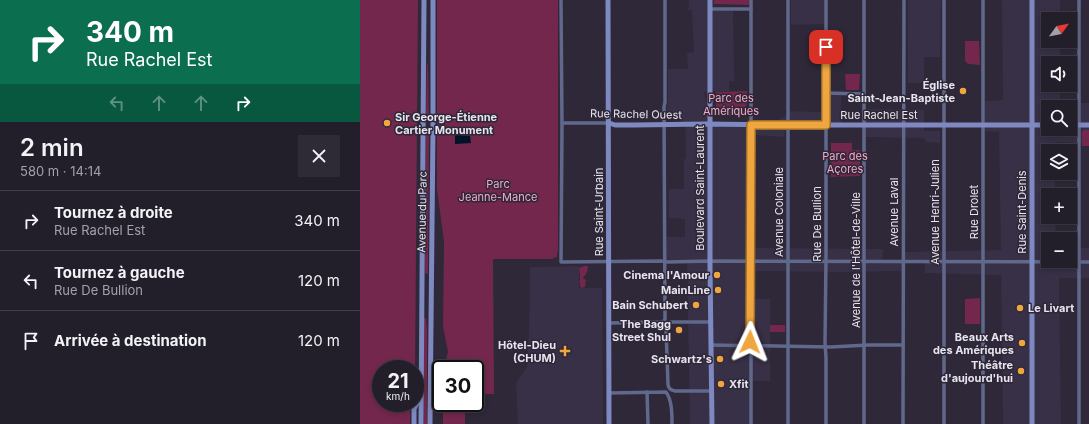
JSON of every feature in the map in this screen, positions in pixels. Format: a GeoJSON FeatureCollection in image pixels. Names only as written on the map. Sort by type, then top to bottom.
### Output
{"type":"FeatureCollection","features":[{"type":"Feature","properties":{"kind":"main road","name":"Avenue du Parc"},"geometry":{"type":"LineString","coordinates":[[421,360],[424,0]]}},
{"type":"Feature","properties":{"kind":"main road","name":"Avenue du Parc"},"geometry":{"type":"LineString","coordinates":[[430,424],[433,123],[432,0]]}},
{"type":"Feature","properties":{"kind":"main road","name":"Rue Saint-Urbain"},"geometry":{"type":"LineString","coordinates":[[608,0],[609,424]]}},
{"type":"Feature","properties":{"kind":"main road","name":"Boulevard Saint-Laurent"},"geometry":{"type":"LineString","coordinates":[[710,0],[710,322],[712,424]]}},
{"type":"Feature","properties":{"kind":"main road","name":"Rue Saint-Denis"},"geometry":{"type":"LineString","coordinates":[[1032,0],[1032,424]]}},
{"type":"Feature","properties":{"kind":"main road","name":"Rue Rachel Ouest"},"geometry":{"type":"LineString","coordinates":[[608,123],[615,125],[710,124]]}},
{"type":"Feature","properties":{"kind":"main road","name":"Rue Rachel Est"},"geometry":{"type":"LineString","coordinates":[[710,124],[788,126],[1041,125]]}},
{"type":"Feature","properties":{"kind":"main road"},"geometry":{"type":"LineString","coordinates":[[1079,125],[1089,125]]}},
{"type":"Feature","properties":{"kind":"main road"},"geometry":{"type":"LineString","coordinates":[[414,412],[414,424]]}},
{"type":"Feature","properties":{"kind":"main road","name":"Avenue du Parc"},"geometry":{"type":"LineString","coordinates":[[421,412],[421,424]]}},
{"type":"Feature","properties":{"kind":"street"},"geometry":{"type":"LineString","coordinates":[[561,0],[561,262],[1089,262]]}},
{"type":"Feature","properties":{"kind":"street"},"geometry":{"type":"LineString","coordinates":[[665,0],[664,261],[668,384],[670,389],[675,391],[711,391]]}},
{"type":"Feature","properties":{"kind":"street"},"geometry":{"type":"LineString","coordinates":[[751,0],[751,424]]}},
{"type":"Feature","properties":{"kind":"street","name":"Avenue Coloniale"},"geometry":{"type":"LineString","coordinates":[[788,0],[788,424]]}},
{"type":"Feature","properties":{"kind":"street","name":"Rue De Bullion"},"geometry":{"type":"LineString","coordinates":[[826,0],[826,424]]}},
{"type":"Feature","properties":{"kind":"street","name":"Avenue de l'Hôtel-de-Ville"},"geometry":{"type":"LineString","coordinates":[[864,0],[864,424]]}},
{"type":"Feature","properties":{"kind":"street","name":"Avenue Laval"},"geometry":{"type":"LineString","coordinates":[[903,424],[904,0]]}},
{"type":"Feature","properties":{"kind":"street","name":"Avenue Henri-Julien"},"geometry":{"type":"LineString","coordinates":[[944,0],[944,424]]}},
{"type":"Feature","properties":{"kind":"street","name":"Rue Drolet"},"geometry":{"type":"LineString","coordinates":[[983,0],[983,424]]}},
{"type":"Feature","properties":{"kind":"street"},"geometry":{"type":"LineString","coordinates":[[1079,0],[1079,424]]}},
{"type":"Feature","properties":{"kind":"street"},"geometry":{"type":"LineString","coordinates":[[710,9],[751,9]]}},
{"type":"Feature","properties":{"kind":"street"},"geometry":{"type":"LineString","coordinates":[[826,93],[864,94]]}},
{"type":"Feature","properties":{"kind":"street","name":"Rue Rachel Ouest"},"geometry":{"type":"LineString","coordinates":[[562,123],[608,123]]}},
{"type":"Feature","properties":{"kind":"street"},"geometry":{"type":"LineString","coordinates":[[609,323],[710,322]]}},
{"type":"Feature","properties":{"kind":"street"},"geometry":{"type":"LineString","coordinates":[[711,345],[903,345]]}},
{"type":"Feature","properties":{"kind":"street"},"geometry":{"type":"LineString","coordinates":[[647,392],[648,424]]}},
{"type":"Feature","properties":{"kind":"street"},"geometry":{"type":"LineString","coordinates":[[609,393],[666,392],[672,410],[672,424]]}},
{"type":"Feature","properties":{"kind":"shaded area"},"geometry":{"type":"Polygon","coordinates":[[[689,0],[708,0],[708,11],[733,10],[733,72],[735,81],[729,81],[729,91],[704,92],[710,124],[751,125],[747,131],[746,299],[770,299],[770,381],[752,381],[753,424],[690,424],[687,263],[664,261],[664,237],[685,237],[685,219],[669,218],[669,189],[684,189],[684,159],[686,159],[685,123],[681,123],[681,114],[666,114],[668,98],[668,69],[688,69],[687,53],[694,52],[692,10],[688,10],[689,0]]]}},
{"type":"Feature","properties":{"kind":"shaded area"},"geometry":{"type":"Polygon","coordinates":[[[791,0],[825,0],[824,24],[791,25],[791,0]]]}},
{"type":"Feature","properties":{"kind":"shaded area"},"geometry":{"type":"Polygon","coordinates":[[[908,0],[941,0],[940,57],[924,57],[924,83],[908,83],[908,0]]]}},
{"type":"Feature","properties":{"kind":"shaded area"},"geometry":{"type":"Polygon","coordinates":[[[1002,0],[1060,0],[1060,12],[1041,12],[1041,48],[1060,48],[1060,56],[1041,56],[1041,92],[1060,92],[1060,100],[1041,100],[1041,136],[1077,136],[1077,103],[1089,103],[1089,143],[1055,142],[1055,144],[1041,144],[1041,180],[1055,180],[1055,188],[1041,188],[1041,224],[1055,224],[1056,232],[1041,232],[1041,268],[1077,268],[1077,248],[1089,248],[1089,278],[1059,278],[1061,424],[1003,424],[1001,275],[925,273],[925,262],[904,262],[903,271],[752,271],[753,248],[883,249],[882,262],[904,260],[903,252],[1001,250],[999,132],[985,131],[985,101],[1003,100],[1002,0]]]}},
{"type":"Feature","properties":{"kind":"shaded area"},"geometry":{"type":"Polygon","coordinates":[[[826,93],[841,93],[841,125],[864,125],[864,109],[924,110],[924,131],[940,131],[940,143],[927,142],[923,138],[865,137],[865,126],[826,125],[785,131],[784,137],[756,135],[756,131],[786,116],[788,111],[826,111],[826,93]]]}},
{"type":"Feature","properties":{"kind":"shaded area","name":"Hôtel-Dieu (CHUM)"},"geometry":{"type":"Polygon","coordinates":[[[579,266],[579,288],[602,288],[603,424],[518,424],[516,383],[527,367],[530,267],[579,266]]]}},
{"type":"Feature","properties":{"kind":"green space"},"geometry":{"type":"Polygon","coordinates":[[[360,0],[418,0],[415,360],[372,360],[372,412],[410,412],[410,424],[360,424],[360,0]]]}},
{"type":"Feature","properties":{"kind":"green space","name":"Parc Jeanne-Mance"},"geometry":{"type":"Polygon","coordinates":[[[437,0],[558,0],[558,252],[557,257],[553,259],[493,259],[494,394],[484,394],[484,360],[446,360],[448,352],[443,326],[444,241],[437,190],[437,0]]]}},
{"type":"Feature","properties":{"kind":"green space"},"geometry":{"type":"Polygon","coordinates":[[[714,0],[749,0],[749,5],[714,4],[714,0]]]}},
{"type":"Feature","properties":{"kind":"green space"},"geometry":{"type":"Polygon","coordinates":[[[965,41],[979,41],[980,65],[968,64],[965,61],[965,41]]]}},
{"type":"Feature","properties":{"kind":"green space"},"geometry":{"type":"Polygon","coordinates":[[[428,64],[429,118],[426,117],[428,64]]]}},
{"type":"Feature","properties":{"kind":"green space"},"geometry":{"type":"Polygon","coordinates":[[[845,74],[860,74],[859,90],[846,90],[845,74]]]}},
{"type":"Feature","properties":{"kind":"green space","name":"Parc des Amériques"},"geometry":{"type":"Polygon","coordinates":[[[747,91],[745,116],[716,115],[716,92],[747,91]]]}},
{"type":"Feature","properties":{"kind":"green space"},"geometry":{"type":"Polygon","coordinates":[[[426,129],[429,129],[428,274],[425,273],[426,129]]]}},
{"type":"Feature","properties":{"kind":"green space"},"geometry":{"type":"Polygon","coordinates":[[[1084,130],[1089,130],[1089,146],[1082,146],[1082,132],[1084,130]]]}},
{"type":"Feature","properties":{"kind":"green space","name":"Parc des Açores"},"geometry":{"type":"Polygon","coordinates":[[[831,143],[852,143],[852,150],[860,150],[860,176],[831,177],[831,143]]]}},
{"type":"Feature","properties":{"kind":"green space"},"geometry":{"type":"Polygon","coordinates":[[[588,266],[588,268],[587,273],[583,278],[586,280],[585,287],[581,288],[579,268],[588,266]]]}},
{"type":"Feature","properties":{"kind":"green space"},"geometry":{"type":"Polygon","coordinates":[[[980,298],[980,324],[965,324],[965,299],[980,298]]]}},
{"type":"Feature","properties":{"kind":"green space"},"geometry":{"type":"Polygon","coordinates":[[[424,318],[426,318],[427,424],[424,424],[424,318]]]}},
{"type":"Feature","properties":{"kind":"green space"},"geometry":{"type":"Polygon","coordinates":[[[770,325],[785,325],[785,332],[770,332],[770,325]]]}},
{"type":"Feature","properties":{"kind":"green space"},"geometry":{"type":"Polygon","coordinates":[[[443,412],[465,412],[465,424],[443,424],[443,412]]]}},
{"type":"Feature","properties":{"kind":"water"},"geometry":{"type":"Polygon","coordinates":[[[456,135],[470,136],[471,143],[455,144],[456,135]]]}},
{"type":"Feature","properties":{"kind":"place","name":"Église Saint-Jean-Baptiste"},"geometry":{"type":"Point","coordinates":[963,91]}},
{"type":"Feature","properties":{"kind":"place","name":"Sir George-Étienne Cartier Monument"},"geometry":{"type":"Point","coordinates":[387,123]}},
{"type":"Feature","properties":{"kind":"place","name":"Cinema l'Amour"},"geometry":{"type":"Point","coordinates":[717,275]}},
{"type":"Feature","properties":{"kind":"place","name":"MainLine"},"geometry":{"type":"Point","coordinates":[718,290]}},
{"type":"Feature","properties":{"kind":"place","name":"Bain Schubert"},"geometry":{"type":"Point","coordinates":[696,305]}},
{"type":"Feature","properties":{"kind":"place","name":"Le Livart"},"geometry":{"type":"Point","coordinates":[1020,308]}},
{"type":"Feature","properties":{"kind":"place","name":"The Bagg Street Shul"},"geometry":{"type":"Point","coordinates":[679,330]}},
{"type":"Feature","properties":{"kind":"place","name":"Beaux Arts des Amériques"},"geometry":{"type":"Point","coordinates":[1022,343]}},
{"type":"Feature","properties":{"kind":"place","name":"Hôtel-Dieu (CHUM)"},"geometry":{"type":"Point","coordinates":[565,351]}},
{"type":"Feature","properties":{"kind":"place","name":"Schwartz's"},"geometry":{"type":"Point","coordinates":[720,359]}},
{"type":"Feature","properties":{"kind":"place","name":"Théâtre d'aujourd'hui"},"geometry":{"type":"Point","coordinates":[1021,371]}},
{"type":"Feature","properties":{"kind":"place","name":"Xfit"},"geometry":{"type":"Point","coordinates":[721,384]}},
{"type":"Feature","properties":{"kind":"route"},"geometry":{"type":"LineString","coordinates":[[750,342],[751,125],[826,125],[826,47]]}}]}
